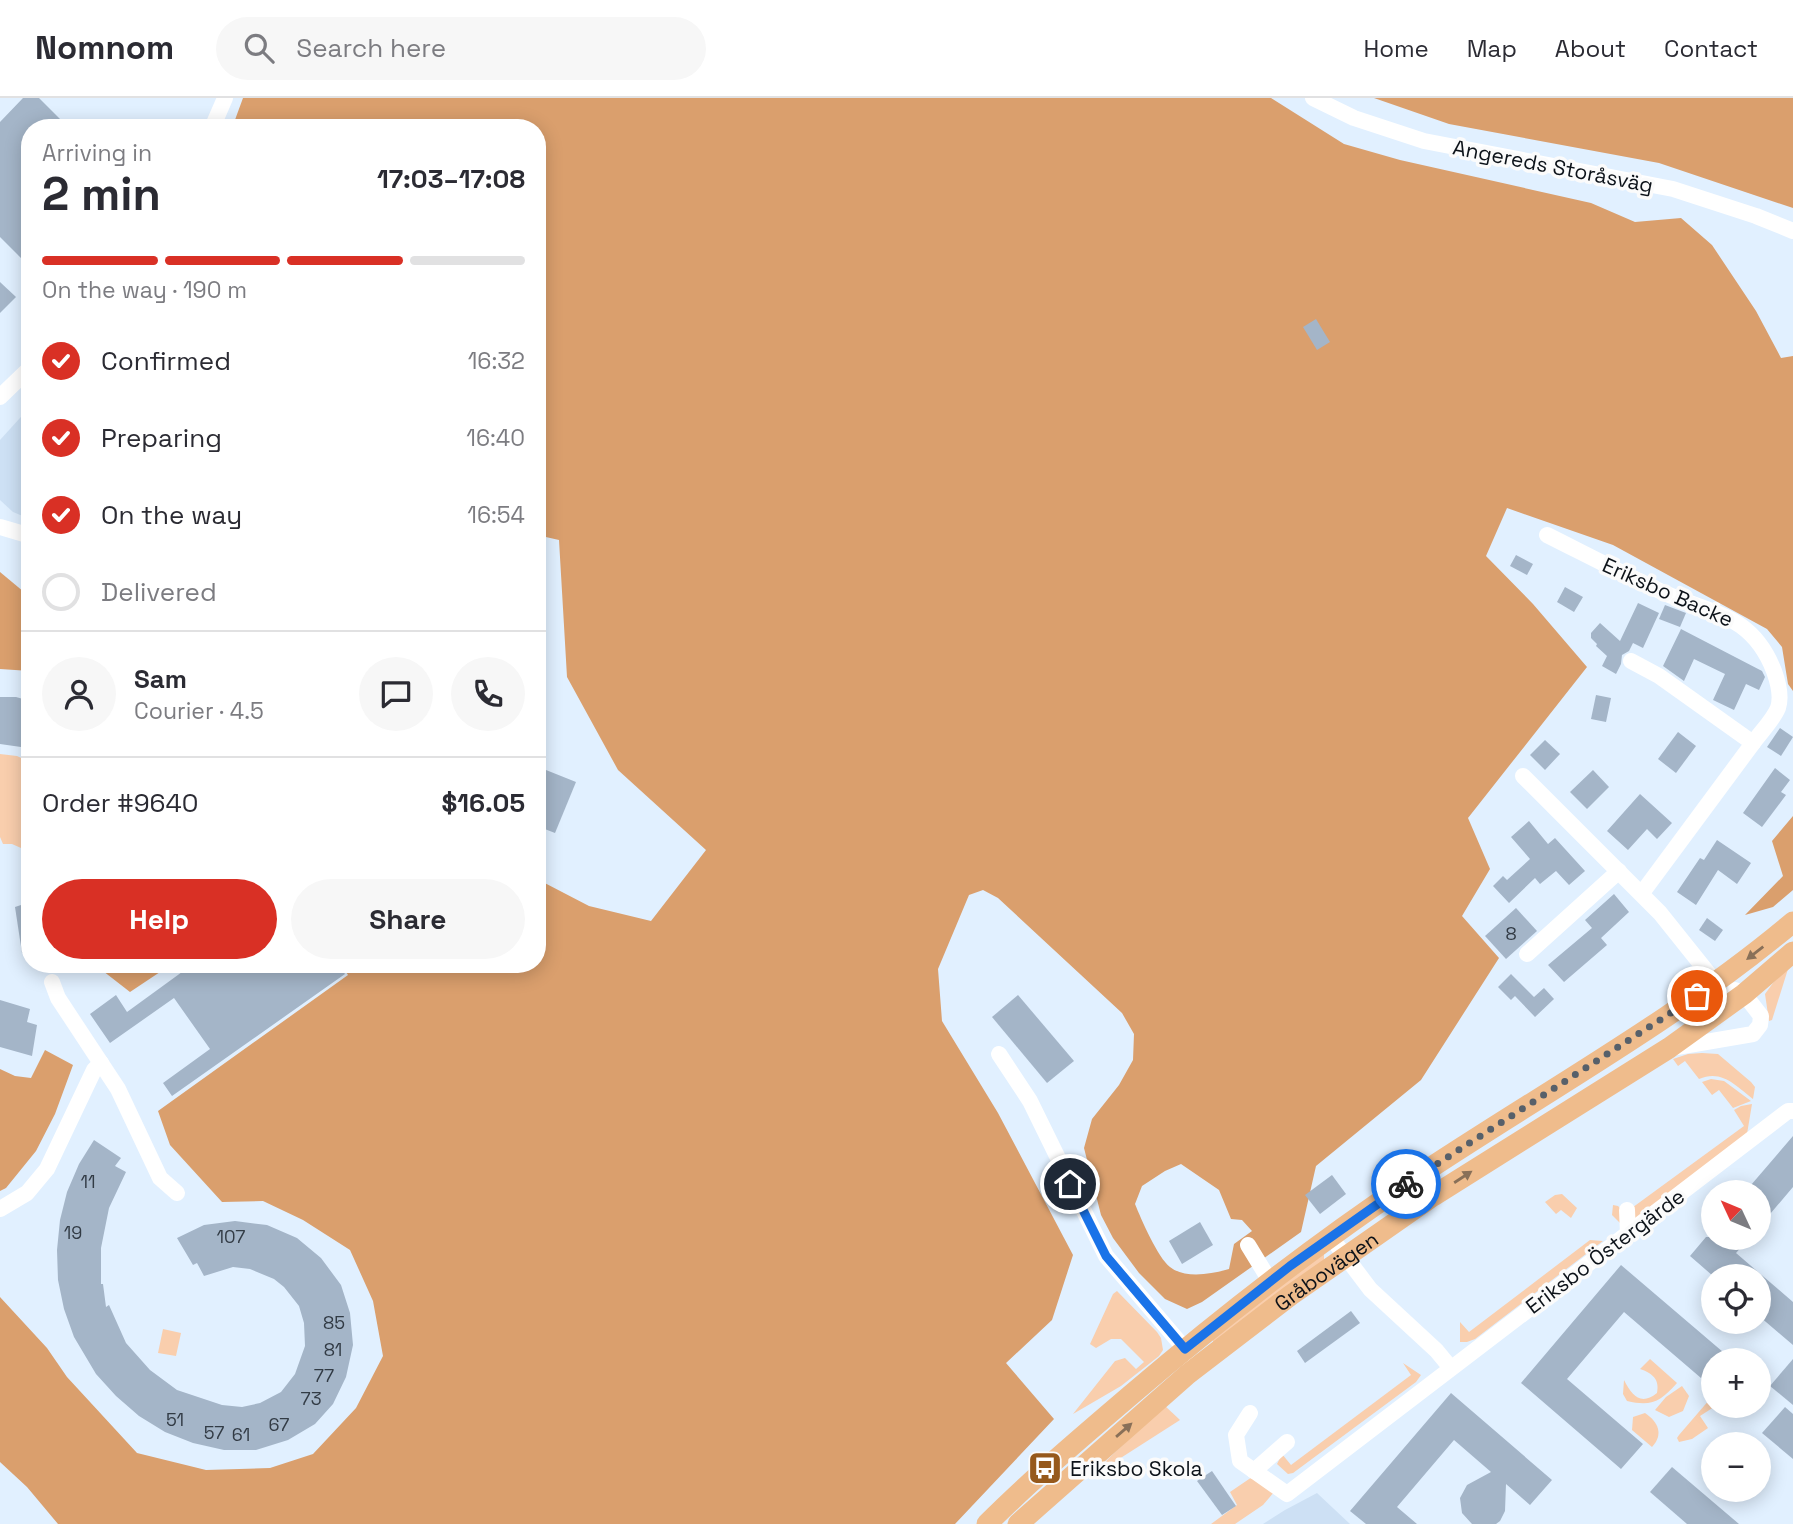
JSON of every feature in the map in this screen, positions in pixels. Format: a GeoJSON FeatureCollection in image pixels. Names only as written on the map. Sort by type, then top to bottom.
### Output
{"type":"FeatureCollection","features":[{"type":"Feature","properties":{"kind":"main road","name":"Gråbovägen"},"geometry":{"type":"LineString","coordinates":[[987,1524],[1045,1468],[1185,1349],[1330,1236],[1509,1116],[1584,1072],[1716,984],[1793,922]]}},
{"type":"Feature","properties":{"kind":"main road","name":"Gråbovägen"},"geometry":{"type":"LineString","coordinates":[[1018,1524],[1188,1374],[1345,1256],[1514,1144],[1669,1048],[1721,1012],[1793,952]]}},
{"type":"Feature","properties":{"kind":"street"},"geometry":{"type":"LineString","coordinates":[[216,119],[225,98]]}},
{"type":"Feature","properties":{"kind":"street","name":"Angereds Storåsväg"},"geometry":{"type":"LineString","coordinates":[[1314,98],[1354,118],[1424,141],[1673,189],[1793,231]]}},
{"type":"Feature","properties":{"kind":"street"},"geometry":{"type":"LineString","coordinates":[[0,397],[21,377]]}},
{"type":"Feature","properties":{"kind":"street"},"geometry":{"type":"LineString","coordinates":[[0,527],[21,533]]}},
{"type":"Feature","properties":{"kind":"street","name":"Eriksbo Backe"},"geometry":{"type":"LineString","coordinates":[[1547,535],[1661,591],[1737,622],[1758,640],[1772,665],[1780,692],[1778,707],[1642,893]]}},
{"type":"Feature","properties":{"kind":"street"},"geometry":{"type":"LineString","coordinates":[[1632,661],[1659,676],[1753,743]]}},
{"type":"Feature","properties":{"kind":"street"},"geometry":{"type":"LineString","coordinates":[[1524,776],[1642,893],[1716,984],[1721,997],[1721,1012]]}},
{"type":"Feature","properties":{"kind":"street"},"geometry":{"type":"LineString","coordinates":[[1527,954],[1619,872]]}},
{"type":"Feature","properties":{"kind":"street"},"geometry":{"type":"LineString","coordinates":[[52,982],[58,998],[118,1089],[160,1178],[177,1193]]}},
{"type":"Feature","properties":{"kind":"street"},"geometry":{"type":"LineString","coordinates":[[1669,1048],[1754,1034],[1760,1025],[1761,1016],[1744,994],[1716,984]]}},
{"type":"Feature","properties":{"kind":"street"},"geometry":{"type":"LineString","coordinates":[[999,1054],[1030,1101],[1106,1256],[1185,1349],[1184,1363],[1188,1374]]}},
{"type":"Feature","properties":{"kind":"street"},"geometry":{"type":"LineString","coordinates":[[0,1209],[27,1193],[47,1169],[94,1070],[102,1063]]}},
{"type":"Feature","properties":{"kind":"street","name":"Eriksbo Östergärde"},"geometry":{"type":"LineString","coordinates":[[1250,1413],[1236,1435],[1240,1461],[1287,1493],[1788,1111],[1793,1111]]}},
{"type":"Feature","properties":{"kind":"street"},"geometry":{"type":"LineString","coordinates":[[1627,1210],[1628,1234]]}},
{"type":"Feature","properties":{"kind":"street"},"geometry":{"type":"LineString","coordinates":[[1330,1236],[1370,1289],[1436,1350],[1450,1367]]}},
{"type":"Feature","properties":{"kind":"street"},"geometry":{"type":"LineString","coordinates":[[1248,1245],[1270,1281]]}},
{"type":"Feature","properties":{"kind":"street"},"geometry":{"type":"LineString","coordinates":[[1254,1471],[1287,1442]]}},
{"type":"Feature","properties":{"kind":"shaded area"},"geometry":{"type":"Polygon","coordinates":[[[243,98],[1271,98],[1344,144],[1400,160],[1591,203],[1635,222],[1681,218],[1712,245],[1756,311],[1781,358],[1793,356],[1793,691],[1788,684],[1782,647],[1767,629],[1613,545],[1507,508],[1486,556],[1533,604],[1587,667],[1468,818],[1490,869],[1462,916],[1499,958],[1421,1080],[1316,1166],[1301,1232],[1202,1302],[1187,1309],[1165,1299],[1139,1273],[1113,1238],[1101,1215],[1084,1148],[1092,1119],[1119,1085],[1133,1060],[1134,1034],[1122,1013],[998,898],[983,890],[969,895],[938,969],[942,1021],[998,1113],[1073,1255],[1052,1320],[1006,1363],[1054,1419],[955,1524],[58,1524],[27,1487],[0,1462],[0,1297],[47,1348],[67,1377],[137,1453],[206,1470],[270,1468],[313,1454],[356,1408],[383,1356],[373,1301],[350,1250],[303,1220],[263,1201],[222,1202],[170,1145],[158,1111],[348,975],[347,973],[546,973],[546,884],[589,906],[651,921],[706,850],[618,770],[567,677],[559,540],[546,537],[546,119],[235,119],[243,98]],[[1181,1164],[1142,1186],[1135,1204],[1160,1255],[1170,1267],[1183,1273],[1199,1274],[1229,1269],[1234,1244],[1252,1231],[1242,1220],[1231,1219],[1219,1190],[1181,1164]]]}},
{"type":"Feature","properties":{"kind":"shaded area"},"geometry":{"type":"Polygon","coordinates":[[[1374,98],[1793,98],[1793,208],[1659,163],[1449,124],[1374,98]]]}},
{"type":"Feature","properties":{"kind":"shaded area"},"geometry":{"type":"Polygon","coordinates":[[[21,417],[21,515],[0,500],[0,440],[21,417]]]}},
{"type":"Feature","properties":{"kind":"shaded area"},"geometry":{"type":"Polygon","coordinates":[[[0,572],[21,590],[21,670],[0,669],[0,572]]]}},
{"type":"Feature","properties":{"kind":"shaded area"},"geometry":{"type":"Polygon","coordinates":[[[0,754],[21,758],[21,848],[3,844],[0,837],[0,754]]]}},
{"type":"Feature","properties":{"kind":"shaded area"},"geometry":{"type":"Polygon","coordinates":[[[1793,816],[1793,890],[1773,907],[1745,915],[1783,876],[1772,841],[1793,816]]]}},
{"type":"Feature","properties":{"kind":"shaded area"},"geometry":{"type":"Polygon","coordinates":[[[1788,969],[1772,1020],[1769,1021],[1765,994],[1788,969]]]}},
{"type":"Feature","properties":{"kind":"shaded area"},"geometry":{"type":"Polygon","coordinates":[[[106,973],[158,973],[130,992],[106,973]]]}},
{"type":"Feature","properties":{"kind":"shaded area"},"geometry":{"type":"Polygon","coordinates":[[[45,1050],[73,1065],[55,1114],[36,1151],[6,1188],[0,1191],[0,1069],[15,1076],[31,1078],[45,1050]]]}},
{"type":"Feature","properties":{"kind":"shaded area"},"geometry":{"type":"Polygon","coordinates":[[[1702,1053],[1718,1054],[1751,1082],[1755,1087],[1753,1099],[1728,1080],[1715,1076],[1699,1079],[1685,1061],[1678,1066],[1673,1059],[1702,1053]]]}},
{"type":"Feature","properties":{"kind":"shaded area"},"geometry":{"type":"Polygon","coordinates":[[[1711,1079],[1724,1081],[1751,1101],[1733,1108],[1719,1090],[1712,1095],[1702,1082],[1711,1079]]]}},
{"type":"Feature","properties":{"kind":"shaded area"},"geometry":{"type":"Polygon","coordinates":[[[1752,1104],[1747,1134],[1631,1223],[1620,1223],[1612,1215],[1613,1205],[1625,1213],[1744,1126],[1734,1110],[1752,1104]]]}},
{"type":"Feature","properties":{"kind":"shaded area"},"geometry":{"type":"Polygon","coordinates":[[[1562,1194],[1577,1208],[1571,1218],[1561,1210],[1556,1214],[1545,1202],[1562,1194]]]}},
{"type":"Feature","properties":{"kind":"shaded area"},"geometry":{"type":"Polygon","coordinates":[[[1590,1240],[1603,1241],[1475,1339],[1460,1342],[1460,1322],[1469,1332],[1590,1240]]]}},
{"type":"Feature","properties":{"kind":"shaded area"},"geometry":{"type":"Polygon","coordinates":[[[1324,1254],[1324,1260],[1213,1345],[1213,1338],[1273,1287],[1324,1254]]]}},
{"type":"Feature","properties":{"kind":"shaded area"},"geometry":{"type":"Polygon","coordinates":[[[1117,1291],[1157,1332],[1163,1350],[1121,1386],[1073,1414],[1115,1361],[1125,1358],[1136,1369],[1144,1362],[1121,1339],[1111,1339],[1096,1348],[1090,1344],[1113,1294],[1117,1291]]]}},
{"type":"Feature","properties":{"kind":"shaded area"},"geometry":{"type":"Polygon","coordinates":[[[163,1329],[181,1333],[176,1356],[158,1353],[163,1329]]]}},
{"type":"Feature","properties":{"kind":"shaded area"},"geometry":{"type":"Polygon","coordinates":[[[1650,1359],[1677,1383],[1666,1394],[1650,1403],[1627,1401],[1623,1394],[1624,1380],[1630,1391],[1642,1399],[1657,1393],[1654,1377],[1640,1369],[1650,1359]]]}},
{"type":"Feature","properties":{"kind":"shaded area"},"geometry":{"type":"Polygon","coordinates":[[[1403,1363],[1421,1375],[1416,1382],[1293,1473],[1288,1474],[1277,1464],[1282,1454],[1291,1465],[1411,1375],[1403,1363]]]}},
{"type":"Feature","properties":{"kind":"shaded area"},"geometry":{"type":"Polygon","coordinates":[[[1682,1386],[1689,1396],[1683,1411],[1669,1417],[1655,1410],[1666,1397],[1682,1386]]]}},
{"type":"Feature","properties":{"kind":"shaded area"},"geometry":{"type":"Polygon","coordinates":[[[1164,1405],[1180,1420],[1105,1468],[1102,1465],[1164,1405]]]}},
{"type":"Feature","properties":{"kind":"shaded area"},"geometry":{"type":"Polygon","coordinates":[[[1701,1409],[1700,1416],[1708,1428],[1692,1439],[1679,1442],[1679,1435],[1701,1409]]]}},
{"type":"Feature","properties":{"kind":"shaded area"},"geometry":{"type":"Polygon","coordinates":[[[1645,1413],[1658,1428],[1658,1437],[1652,1447],[1632,1430],[1633,1417],[1645,1413]]]}},
{"type":"Feature","properties":{"kind":"shaded area"},"geometry":{"type":"Polygon","coordinates":[[[1252,1477],[1275,1491],[1263,1505],[1235,1524],[1211,1524],[1237,1505],[1230,1492],[1252,1477]]]}},
{"type":"Feature","properties":{"kind":"shaded area"},"geometry":{"type":"Polygon","coordinates":[[[1317,1493],[1350,1524],[1263,1524],[1285,1510],[1317,1493]]]}},
{"type":"Feature","properties":{"kind":"building"},"geometry":{"type":"Polygon","coordinates":[[[23,98],[39,98],[60,119],[21,119],[21,258],[0,237],[0,122],[23,98]]]}},
{"type":"Feature","properties":{"kind":"building"},"geometry":{"type":"Polygon","coordinates":[[[0,282],[16,297],[0,313],[0,282]]]}},
{"type":"Feature","properties":{"kind":"building"},"geometry":{"type":"Polygon","coordinates":[[[1316,319],[1330,342],[1317,350],[1303,327],[1316,319]]]}},
{"type":"Feature","properties":{"kind":"building"},"geometry":{"type":"Polygon","coordinates":[[[1516,555],[1533,564],[1527,575],[1510,566],[1516,555]]]}},
{"type":"Feature","properties":{"kind":"building"},"geometry":{"type":"Polygon","coordinates":[[[1565,587],[1583,597],[1574,612],[1557,602],[1565,587]]]}},
{"type":"Feature","properties":{"kind":"building"},"geometry":{"type":"Polygon","coordinates":[[[1638,603],[1659,613],[1643,648],[1633,643],[1629,651],[1622,655],[1616,674],[1602,666],[1607,656],[1596,646],[1591,633],[1600,623],[1620,641],[1638,603]]]}},
{"type":"Feature","properties":{"kind":"building"},"geometry":{"type":"Polygon","coordinates":[[[1665,605],[1686,613],[1680,627],[1659,619],[1665,605]]]}},
{"type":"Feature","properties":{"kind":"building"},"geometry":{"type":"Polygon","coordinates":[[[1681,629],[1762,671],[1765,677],[1759,690],[1746,684],[1734,710],[1713,700],[1725,674],[1694,659],[1684,681],[1663,666],[1681,629]]]}},
{"type":"Feature","properties":{"kind":"building"},"geometry":{"type":"Polygon","coordinates":[[[1596,695],[1611,698],[1606,722],[1591,719],[1596,695]]]}},
{"type":"Feature","properties":{"kind":"building"},"geometry":{"type":"Polygon","coordinates":[[[0,697],[21,698],[21,747],[0,744],[0,697]]]}},
{"type":"Feature","properties":{"kind":"building"},"geometry":{"type":"Polygon","coordinates":[[[1780,728],[1793,737],[1781,756],[1767,747],[1780,728]]]}},
{"type":"Feature","properties":{"kind":"building"},"geometry":{"type":"Polygon","coordinates":[[[1678,732],[1696,746],[1676,773],[1658,759],[1678,732]]]}},
{"type":"Feature","properties":{"kind":"building"},"geometry":{"type":"Polygon","coordinates":[[[1545,740],[1560,754],[1545,770],[1530,755],[1545,740]]]}},
{"type":"Feature","properties":{"kind":"building"},"geometry":{"type":"Polygon","coordinates":[[[1775,768],[1790,780],[1781,792],[1786,795],[1762,827],[1743,813],[1775,768]]]}},
{"type":"Feature","properties":{"kind":"building"},"geometry":{"type":"Polygon","coordinates":[[[546,770],[576,782],[555,833],[546,830],[546,770]]]}},
{"type":"Feature","properties":{"kind":"building"},"geometry":{"type":"Polygon","coordinates":[[[1593,770],[1609,787],[1587,809],[1570,792],[1593,770]]]}},
{"type":"Feature","properties":{"kind":"building"},"geometry":{"type":"Polygon","coordinates":[[[1640,794],[1672,823],[1657,839],[1647,829],[1628,850],[1607,831],[1640,794]]]}},
{"type":"Feature","properties":{"kind":"building"},"geometry":{"type":"Polygon","coordinates":[[[1529,821],[1548,844],[1555,838],[1585,871],[1569,885],[1556,871],[1540,884],[1535,878],[1509,903],[1493,886],[1503,876],[1507,880],[1530,859],[1511,837],[1529,821]]]}},
{"type":"Feature","properties":{"kind":"building"},"geometry":{"type":"Polygon","coordinates":[[[1717,840],[1751,863],[1737,884],[1718,870],[1696,905],[1677,892],[1700,858],[1704,860],[1717,840]]]}},
{"type":"Feature","properties":{"kind":"building"},"geometry":{"type":"Polygon","coordinates":[[[1614,894],[1629,912],[1601,938],[1607,945],[1564,982],[1548,965],[1592,928],[1585,920],[1614,894]]]}},
{"type":"Feature","properties":{"kind":"building"},"geometry":{"type":"Polygon","coordinates":[[[21,905],[21,946],[15,907],[21,905]]]}},
{"type":"Feature","properties":{"kind":"building"},"geometry":{"type":"Polygon","coordinates":[[[1516,908],[1537,931],[1506,959],[1485,936],[1516,908]]]}},
{"type":"Feature","properties":{"kind":"building"},"geometry":{"type":"Polygon","coordinates":[[[1707,918],[1723,930],[1715,941],[1699,930],[1707,918]]]}},
{"type":"Feature","properties":{"kind":"building"},"geometry":{"type":"Polygon","coordinates":[[[181,973],[345,974],[172,1096],[163,1083],[210,1049],[174,998],[110,1043],[90,1014],[116,995],[127,1012],[181,973]]]}},
{"type":"Feature","properties":{"kind":"building"},"geometry":{"type":"Polygon","coordinates":[[[1511,974],[1534,997],[1544,988],[1554,999],[1535,1017],[1515,996],[1511,1000],[1498,987],[1511,974]]]}},
{"type":"Feature","properties":{"kind":"building"},"geometry":{"type":"Polygon","coordinates":[[[1018,995],[1074,1061],[1047,1083],[992,1017],[1018,995]]]}},
{"type":"Feature","properties":{"kind":"building"},"geometry":{"type":"Polygon","coordinates":[[[0,1000],[30,1009],[27,1022],[37,1025],[32,1056],[0,1047],[0,1000]]]}},
{"type":"Feature","properties":{"kind":"building"},"geometry":{"type":"Polygon","coordinates":[[[1793,1136],[1793,1187],[1771,1213],[1771,1180],[1755,1180],[1793,1136]]]}},
{"type":"Feature","properties":{"kind":"building"},"geometry":{"type":"Polygon","coordinates":[[[94,1140],[121,1158],[115,1166],[126,1172],[109,1208],[101,1248],[101,1284],[106,1307],[109,1305],[126,1343],[150,1370],[177,1390],[222,1405],[242,1407],[260,1403],[281,1392],[295,1374],[305,1346],[304,1323],[299,1306],[284,1287],[274,1279],[250,1269],[233,1267],[204,1276],[197,1263],[193,1265],[177,1238],[204,1225],[235,1221],[267,1225],[297,1238],[321,1258],[341,1285],[350,1313],[353,1345],[346,1377],[333,1404],[315,1424],[288,1440],[256,1450],[224,1450],[193,1443],[165,1432],[139,1416],[96,1374],[74,1337],[64,1309],[58,1280],[57,1250],[60,1220],[67,1192],[79,1164],[94,1140]]]}},
{"type":"Feature","properties":{"kind":"building"},"geometry":{"type":"Polygon","coordinates":[[[1332,1175],[1346,1194],[1320,1214],[1305,1195],[1332,1175]]]}},
{"type":"Feature","properties":{"kind":"building"},"geometry":{"type":"Polygon","coordinates":[[[1200,1222],[1213,1245],[1182,1264],[1169,1241],[1200,1222]]]}},
{"type":"Feature","properties":{"kind":"building"},"geometry":{"type":"Polygon","coordinates":[[[1701,1243],[1701,1250],[1739,1250],[1736,1253],[1749,1264],[1701,1266],[1690,1256],[1701,1243]]]}},
{"type":"Feature","properties":{"kind":"building"},"geometry":{"type":"Polygon","coordinates":[[[1621,1265],[1718,1348],[1701,1348],[1701,1378],[1624,1312],[1567,1379],[1643,1444],[1621,1469],[1521,1383],[1621,1265]]]}},
{"type":"Feature","properties":{"kind":"building"},"geometry":{"type":"Polygon","coordinates":[[[1771,1283],[1793,1302],[1793,1345],[1771,1326],[1771,1283]]]}},
{"type":"Feature","properties":{"kind":"building"},"geometry":{"type":"Polygon","coordinates":[[[1351,1311],[1360,1323],[1305,1363],[1297,1351],[1351,1311]]]}},
{"type":"Feature","properties":{"kind":"building"},"geometry":{"type":"Polygon","coordinates":[[[1793,1359],[1793,1405],[1771,1385],[1793,1359]]]}},
{"type":"Feature","properties":{"kind":"building"},"geometry":{"type":"Polygon","coordinates":[[[1451,1393],[1552,1480],[1530,1505],[1506,1484],[1505,1511],[1500,1521],[1496,1524],[1472,1524],[1462,1513],[1460,1498],[1467,1485],[1491,1472],[1454,1440],[1397,1507],[1417,1524],[1366,1524],[1350,1511],[1451,1393]]]}},
{"type":"Feature","properties":{"kind":"building"},"geometry":{"type":"Polygon","coordinates":[[[1785,1407],[1793,1414],[1793,1459],[1771,1441],[1771,1432],[1763,1432],[1785,1407]]]}},
{"type":"Feature","properties":{"kind":"building"},"geometry":{"type":"Polygon","coordinates":[[[1672,1467],[1701,1492],[1701,1502],[1713,1502],[1739,1524],[1687,1524],[1650,1492],[1672,1467]]]}},
{"type":"Feature","properties":{"kind":"building"},"geometry":{"type":"Polygon","coordinates":[[[1212,1471],[1236,1506],[1222,1515],[1197,1481],[1212,1471]]]}},
{"type":"Feature","properties":{"kind":"way so far"},"geometry":{"type":"LineString","coordinates":[[1406,1184],[1509,1116],[1584,1072],[1697,996]]}},
{"type":"Feature","properties":{"kind":"place","name":"Eriksbo Skola"},"geometry":{"type":"Point","coordinates":[1045,1468]}},
{"type":"Feature","properties":{"kind":"route"},"geometry":{"type":"LineString","coordinates":[[1070,1184],[1106,1256],[1185,1349],[1330,1236],[1406,1184]]}}]}
